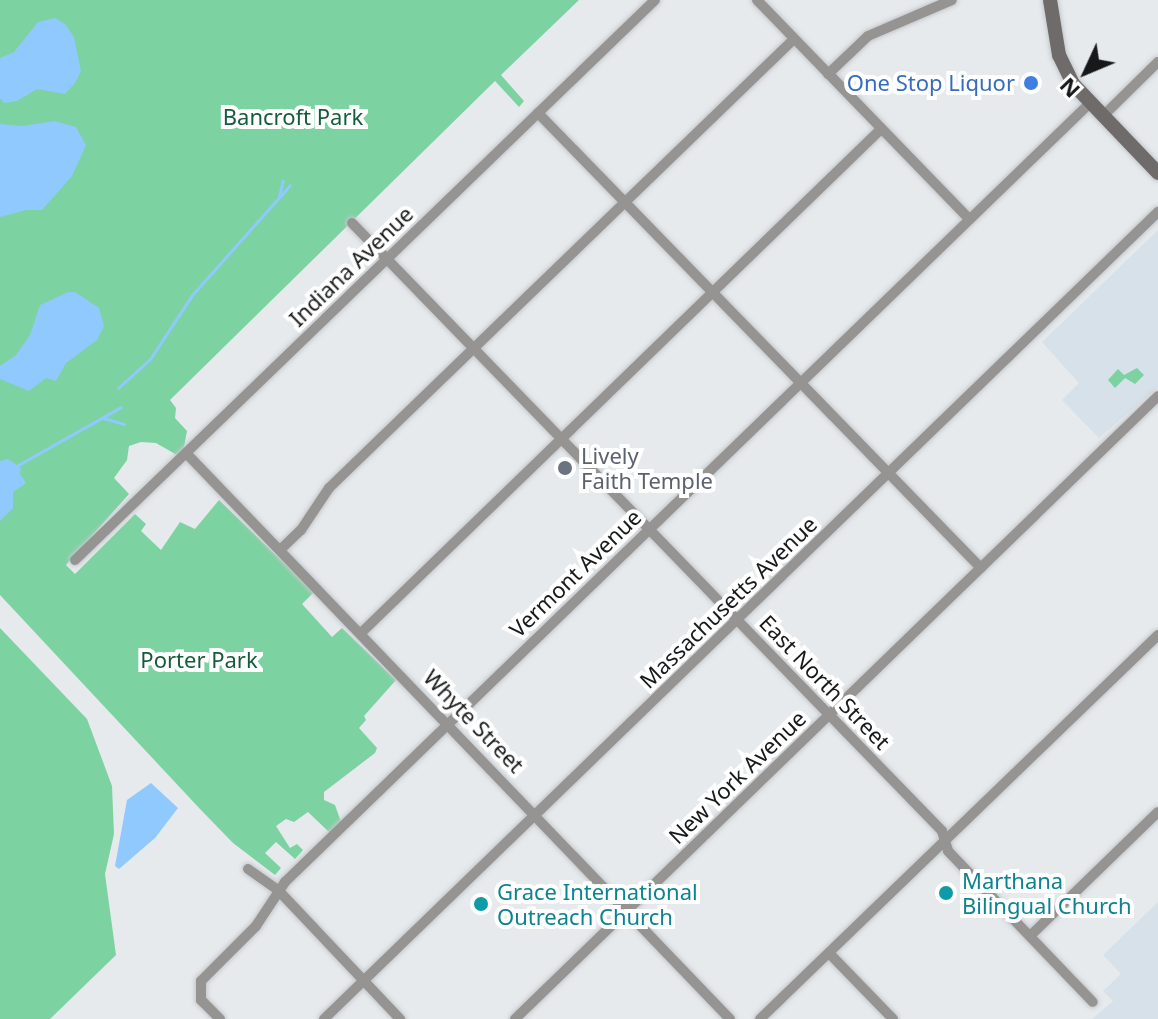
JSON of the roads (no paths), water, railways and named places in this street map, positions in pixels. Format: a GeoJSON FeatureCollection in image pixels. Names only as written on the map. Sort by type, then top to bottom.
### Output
{"type":"FeatureCollection","features":[{"type":"Feature","properties":{"kind":"street","name":"Indiana Avenue"},"geometry":{"type":"LineString","coordinates":[[75,560],[655,0]]}},
{"type":"Feature","properties":{"kind":"street"},"geometry":{"type":"LineString","coordinates":[[757,0],[969,219]]}},
{"type":"Feature","properties":{"kind":"street"},"geometry":{"type":"LineString","coordinates":[[828,74],[879,29],[952,0]]}},
{"type":"Feature","properties":{"kind":"street"},"geometry":{"type":"LineString","coordinates":[[1050,0],[1059,55],[1073,84],[1156,167]]}},
{"type":"Feature","properties":{"kind":"street"},"geometry":{"type":"LineString","coordinates":[[280,550],[301,530],[329,488],[794,39]]}},
{"type":"Feature","properties":{"kind":"street"},"geometry":{"type":"LineString","coordinates":[[1103,116],[1158,62]]}},
{"type":"Feature","properties":{"kind":"street","name":"Vermont Avenue"},"geometry":{"type":"LineString","coordinates":[[220,1019],[201,1000],[201,981],[256,926],[278,890],[1090,103]]}},
{"type":"Feature","properties":{"kind":"street"},"geometry":{"type":"LineString","coordinates":[[538,113],[981,568]]}},
{"type":"Feature","properties":{"kind":"street"},"geometry":{"type":"LineString","coordinates":[[361,633],[881,129]]}},
{"type":"Feature","properties":{"kind":"street","name":"Massachusetts Avenue"},"geometry":{"type":"LineString","coordinates":[[324,1019],[1158,212]]}},
{"type":"Feature","properties":{"kind":"street","name":"East North Street"},"geometry":{"type":"LineString","coordinates":[[352,223],[942,831],[948,851],[1093,1002]]}},
{"type":"Feature","properties":{"kind":"street","name":"New York Avenue"},"geometry":{"type":"LineString","coordinates":[[515,1019],[1158,396]]}},
{"type":"Feature","properties":{"kind":"street","name":"Whyte Street"},"geometry":{"type":"LineString","coordinates":[[186,453],[730,1019]]}},
{"type":"Feature","properties":{"kind":"street"},"geometry":{"type":"LineString","coordinates":[[760,1019],[1158,636]]}},
{"type":"Feature","properties":{"kind":"street"},"geometry":{"type":"LineString","coordinates":[[1030,936],[1158,812]]}},
{"type":"Feature","properties":{"kind":"street"},"geometry":{"type":"LineString","coordinates":[[248,869],[278,890],[400,1019]]}},
{"type":"Feature","properties":{"kind":"street"},"geometry":{"type":"LineString","coordinates":[[829,953],[893,1019]]}},
{"type":"Feature","properties":{"kind":"water"},"geometry":{"type":"Polygon","coordinates":[[[55,18],[65,24],[74,37],[81,71],[75,83],[65,94],[37,89],[17,101],[4,103],[0,98],[0,58],[14,52],[38,22],[55,18]]]}},
{"type":"Feature","properties":{"kind":"water"},"geometry":{"type":"Polygon","coordinates":[[[55,121],[76,127],[86,145],[72,176],[42,210],[26,210],[0,217],[0,124],[22,126],[55,121]]]}},
{"type":"Feature","properties":{"kind":"water"},"geometry":{"type":"Polygon","coordinates":[[[68,292],[75,292],[99,308],[104,326],[97,340],[66,363],[56,381],[46,378],[29,391],[0,379],[0,366],[16,355],[30,335],[40,305],[68,292]]]}},
{"type":"Feature","properties":{"kind":"water"},"geometry":{"type":"Polygon","coordinates":[[[8,459],[21,468],[20,474],[26,483],[13,492],[13,508],[0,521],[0,461],[8,459]]]}},
{"type":"Feature","properties":{"kind":"water"},"geometry":{"type":"Polygon","coordinates":[[[151,783],[178,808],[155,838],[119,869],[115,866],[127,800],[151,783]]]}},
{"type":"Feature","properties":{"kind":"waterway"},"geometry":{"type":"LineString","coordinates":[[279,196],[283,180]]}},
{"type":"Feature","properties":{"kind":"waterway"},"geometry":{"type":"LineString","coordinates":[[118,388],[150,359],[192,295],[290,185]]}},
{"type":"Feature","properties":{"kind":"waterway"},"geometry":{"type":"LineString","coordinates":[[18,465],[121,407]]}},
{"type":"Feature","properties":{"kind":"waterway"},"geometry":{"type":"LineString","coordinates":[[104,418],[124,424]]}},
{"type":"Feature","properties":{"kind":"place","name":"One Stop Liquor"},"geometry":{"type":"Point","coordinates":[1031,83]}},
{"type":"Feature","properties":{"kind":"place","name":"Lively Faith Temple"},"geometry":{"type":"Point","coordinates":[565,468]}},
{"type":"Feature","properties":{"kind":"place","name":"Marthana Bilingual Church"},"geometry":{"type":"Point","coordinates":[946,893]}},
{"type":"Feature","properties":{"kind":"place","name":"Grace International Outreach Church"},"geometry":{"type":"Point","coordinates":[481,904]}},
{"type":"Feature","properties":{"kind":"park label","name":"Bancroft Park"},"geometry":{"type":"Point","coordinates":[293,117]}},
{"type":"Feature","properties":{"kind":"park label","name":"Porter Park"},"geometry":{"type":"Point","coordinates":[199,660]}}]}
